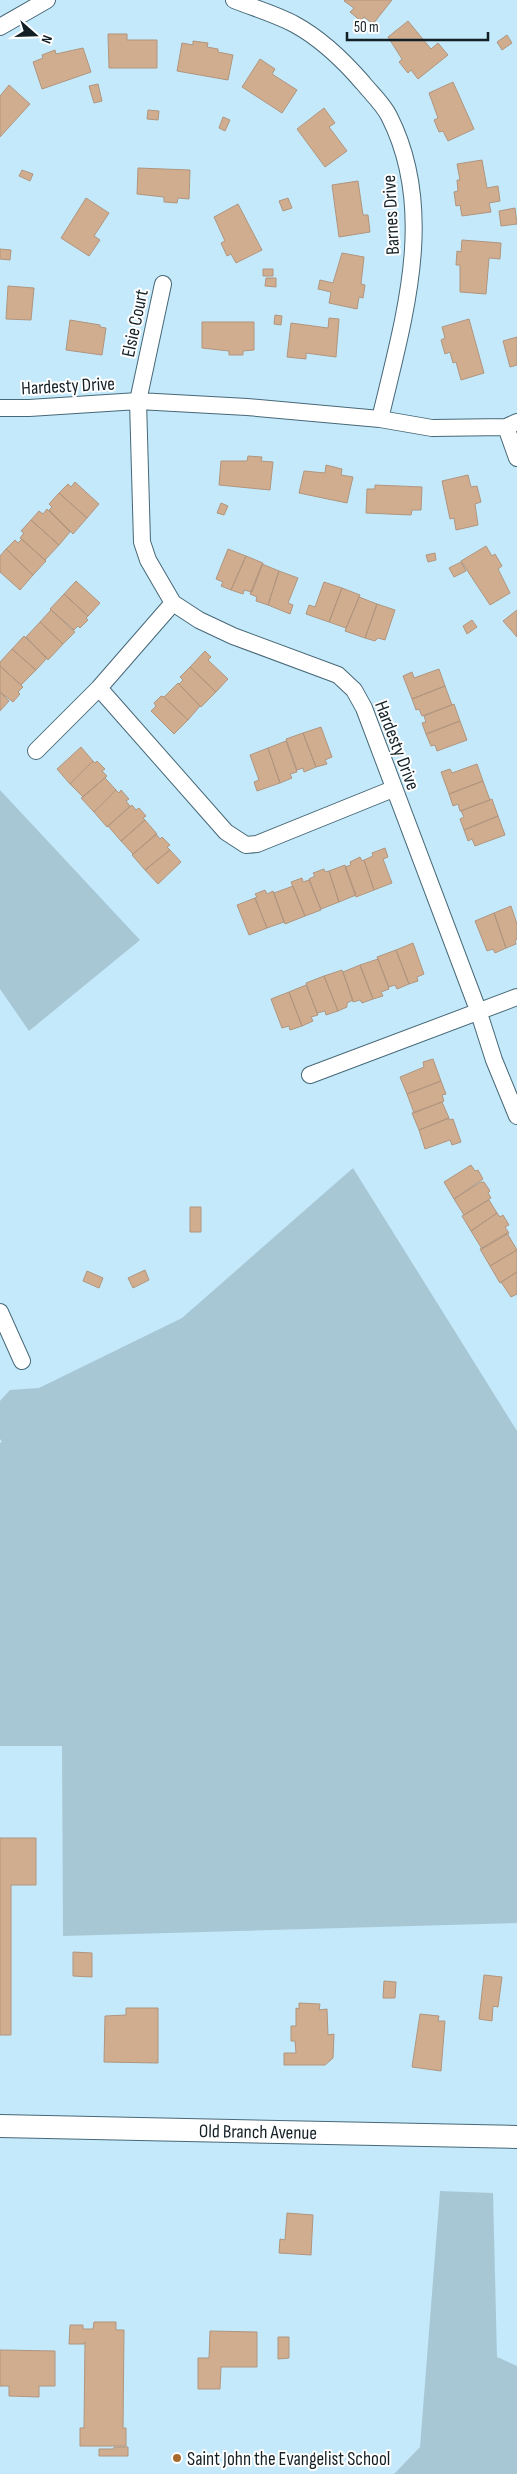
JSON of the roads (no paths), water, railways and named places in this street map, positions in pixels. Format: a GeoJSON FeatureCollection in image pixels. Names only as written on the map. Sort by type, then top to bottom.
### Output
{"type":"FeatureCollection","features":[{"type":"Feature","properties":{"kind":"main road","name":"Old Branch Avenue"},"geometry":{"type":"LineString","coordinates":[[0,2126],[517,2137]]}},
{"type":"Feature","properties":{"kind":"street"},"geometry":{"type":"LineString","coordinates":[[0,27],[47,0]]}},
{"type":"Feature","properties":{"kind":"street","name":"Barnes Drive"},"geometry":{"type":"LineString","coordinates":[[234,0],[294,24],[315,38],[353,72],[388,114],[410,173],[414,216],[412,271],[380,419]]}},
{"type":"Feature","properties":{"kind":"street","name":"Elsie Court"},"geometry":{"type":"LineString","coordinates":[[138,401],[163,284]]}},
{"type":"Feature","properties":{"kind":"street","name":"Hardesty Drive"},"geometry":{"type":"LineString","coordinates":[[138,401],[142,542],[148,560],[173,603],[199,620],[233,636],[338,676],[354,690],[364,708],[478,1010],[494,1060],[517,1116]]}},
{"type":"Feature","properties":{"kind":"street","name":"Hardesty Drive"},"geometry":{"type":"LineString","coordinates":[[0,408],[138,401],[247,407],[380,419],[432,428],[512,424]]}},
{"type":"Feature","properties":{"kind":"street"},"geometry":{"type":"LineString","coordinates":[[512,424],[517,458]]}},
{"type":"Feature","properties":{"kind":"street"},"geometry":{"type":"LineString","coordinates":[[36,752],[99,688],[173,603]]}},
{"type":"Feature","properties":{"kind":"street"},"geometry":{"type":"LineString","coordinates":[[99,688],[226,832],[246,845],[257,844],[393,789]]}},
{"type":"Feature","properties":{"kind":"street"},"geometry":{"type":"LineString","coordinates":[[310,1075],[478,1010],[517,997]]}},
{"type":"Feature","properties":{"kind":"street"},"geometry":{"type":"LineString","coordinates":[[0,1312],[22,1361]]}},
{"type":"Feature","properties":{"kind":"place","name":"Saint John the Evangelist School"},"geometry":{"type":"Point","coordinates":[177,2458]}}]}
